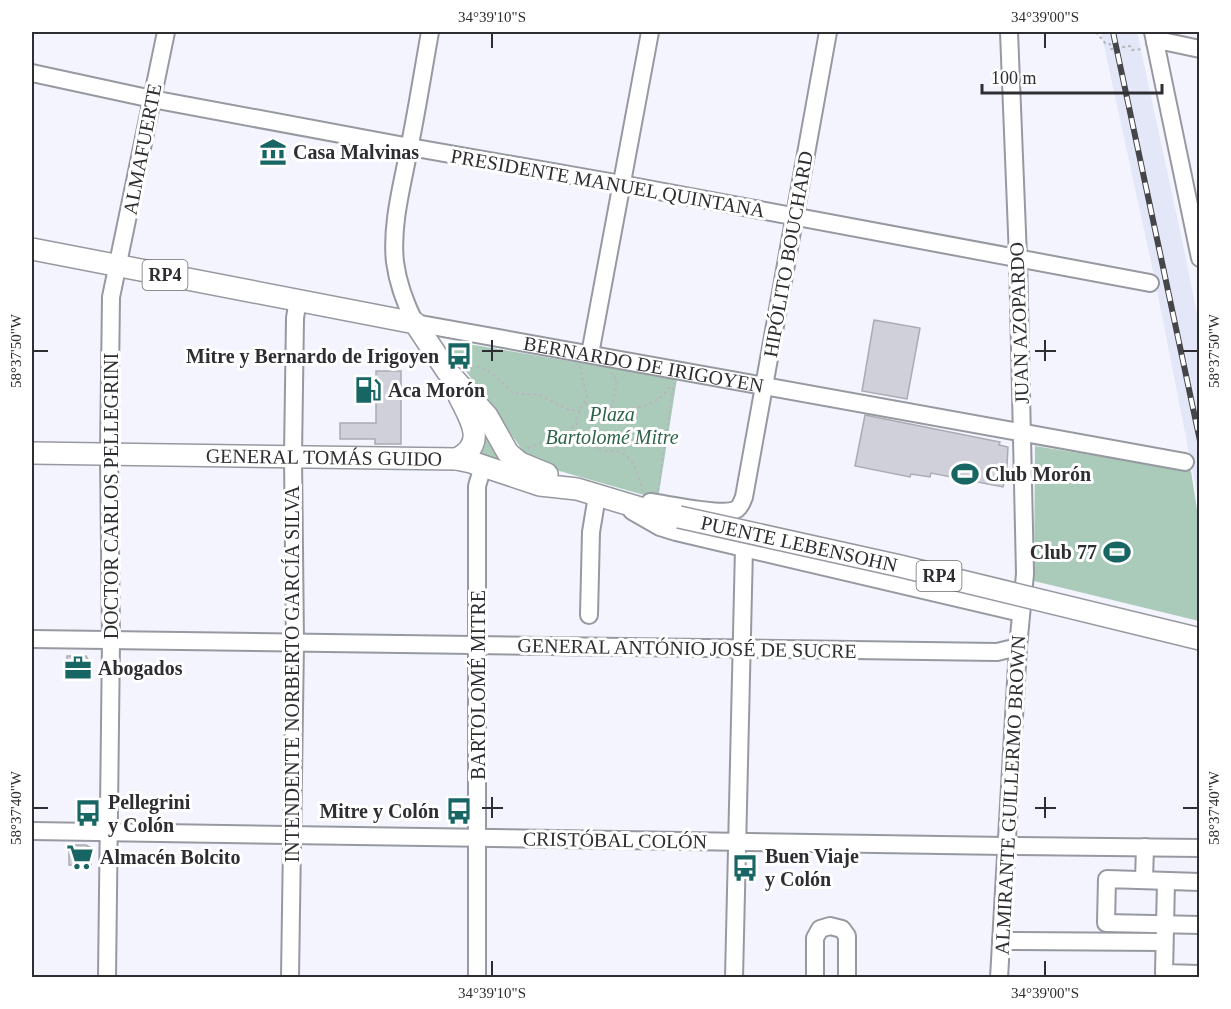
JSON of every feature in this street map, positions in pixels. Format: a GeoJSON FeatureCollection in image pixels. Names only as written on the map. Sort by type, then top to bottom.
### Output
{"type":"FeatureCollection","features":[{"type":"Feature","properties":{"kind":"main road","name":"BERNARDO DE IRIGOYEN"},"geometry":{"type":"LineString","coordinates":[[32,249],[415,323]]}},
{"type":"Feature","properties":{"kind":"main road","name":"RP4"},"geometry":{"type":"LineString","coordinates":[[415,323],[447,371],[487,416],[504,447],[515,459],[531,469],[554,477],[577,489]]}},
{"type":"Feature","properties":{"kind":"main road"},"geometry":{"type":"LineString","coordinates":[[447,371],[475,432],[475,440],[469,452],[457,459]]}},
{"type":"Feature","properties":{"kind":"main road","name":"GENERAL TOMÁS GUIDO"},"geometry":{"type":"LineString","coordinates":[[32,453],[457,459],[540,485],[577,489],[679,517]]}},
{"type":"Feature","properties":{"kind":"main road","name":"PUENTE LEBENSOHN"},"geometry":{"type":"LineString","coordinates":[[679,517],[889,564],[1200,640]]}},
{"type":"Feature","properties":{"kind":"main road"},"geometry":{"type":"LineString","coordinates":[[1022,606],[1200,640]]}},
{"type":"Feature","properties":{"kind":"street","name":"ALMAFUERTE"},"geometry":{"type":"LineString","coordinates":[[117,267],[122,252],[166,32]]}},
{"type":"Feature","properties":{"kind":"street"},"geometry":{"type":"LineString","coordinates":[[415,323],[403,300],[395,261],[394,239],[430,32]]}},
{"type":"Feature","properties":{"kind":"street"},"geometry":{"type":"LineString","coordinates":[[583,353],[621,184],[650,32]]}},
{"type":"Feature","properties":{"kind":"street","name":"HIPÓLITO BOUCHARD"},"geometry":{"type":"LineString","coordinates":[[736,510],[744,497],[828,32]]}},
{"type":"Feature","properties":{"kind":"street","name":"JUAN AZOPARDO"},"geometry":{"type":"LineString","coordinates":[[1009,32],[1022,432],[1025,574],[1022,606]]}},
{"type":"Feature","properties":{"kind":"street"},"geometry":{"type":"LineString","coordinates":[[1154,37],[1200,49]]}},
{"type":"Feature","properties":{"kind":"street"},"geometry":{"type":"LineString","coordinates":[[1154,37],[1200,258]]}},
{"type":"Feature","properties":{"kind":"street","name":"PRESIDENTE MANUEL QUINTANA"},"geometry":{"type":"LineString","coordinates":[[32,73],[152,99],[1150,283]]}},
{"type":"Feature","properties":{"kind":"street","name":"DOCTOR CARLOS PELLEGRINI"},"geometry":{"type":"LineString","coordinates":[[107,978],[111,640],[109,453],[111,297],[117,267]]}},
{"type":"Feature","properties":{"kind":"street","name":"INTENDENTE NORBERTO GARCÍA SILVA"},"geometry":{"type":"LineString","coordinates":[[290,978],[295,643],[293,456],[295,318],[298,299]]}},
{"type":"Feature","properties":{"kind":"street","name":"BERNARDO DE IRIGOYEN"},"geometry":{"type":"LineString","coordinates":[[415,323],[1185,462]]}},
{"type":"Feature","properties":{"kind":"street","name":"BARTOLOMÉ MITRE"},"geometry":{"type":"LineString","coordinates":[[477,978],[477,486],[483,466]]}},
{"type":"Feature","properties":{"kind":"street"},"geometry":{"type":"LineString","coordinates":[[588,615],[591,532],[604,498]]}},
{"type":"Feature","properties":{"kind":"street","name":"GENERAL TOMÁS GUIDO"},"geometry":{"type":"LineString","coordinates":[[604,498],[722,512],[736,510]]}},
{"type":"Feature","properties":{"kind":"street","name":"GENERAL TOMÁS GUIDO"},"geometry":{"type":"LineString","coordinates":[[604,498],[660,527],[744,548],[1022,606]]}},
{"type":"Feature","properties":{"kind":"street"},"geometry":{"type":"LineString","coordinates":[[734,978],[744,548]]}},
{"type":"Feature","properties":{"kind":"street","name":"ALMIRANTE GUILLERMO BROWN"},"geometry":{"type":"LineString","coordinates":[[999,978],[1022,606]]}},
{"type":"Feature","properties":{"kind":"street","name":"GENERAL ANTÓNIO JOSÉ DE SUCRE"},"geometry":{"type":"LineString","coordinates":[[32,639],[997,652],[1018,647]]}},
{"type":"Feature","properties":{"kind":"street","name":"CRISTÓBAL COLÓN"},"geometry":{"type":"LineString","coordinates":[[32,831],[1200,848]]}},
{"type":"Feature","properties":{"kind":"street"},"geometry":{"type":"LineString","coordinates":[[1144,880],[1145,847]]}},
{"type":"Feature","properties":{"kind":"street"},"geometry":{"type":"LineString","coordinates":[[1200,882],[1107,879],[1106,923],[1200,925]]}},
{"type":"Feature","properties":{"kind":"street"},"geometry":{"type":"LineString","coordinates":[[1166,881],[1164,973],[1200,974]]}},
{"type":"Feature","properties":{"kind":"street"},"geometry":{"type":"LineString","coordinates":[[815,978],[815,938],[820,929],[830,926],[842,929],[847,936],[847,978]]}},
{"type":"Feature","properties":{"kind":"street"},"geometry":{"type":"LineString","coordinates":[[1001,941],[1164,942]]}},
{"type":"Feature","properties":{"kind":"path"},"geometry":{"type":"LineString","coordinates":[[1096,32],[1106,44],[1110,44],[1111,49],[1130,45],[1132,50],[1144,48],[1154,37]]}},
{"type":"Feature","properties":{"kind":"path"},"geometry":{"type":"LineString","coordinates":[[583,353],[585,403],[576,418],[576,424],[586,441],[594,447],[603,451],[618,451],[632,462],[650,502]]}},
{"type":"Feature","properties":{"kind":"path"},"geometry":{"type":"LineString","coordinates":[[612,409],[617,385],[617,380],[611,371],[613,358]]}},
{"type":"Feature","properties":{"kind":"path"},"geometry":{"type":"LineString","coordinates":[[447,371],[471,365],[478,366],[487,370],[513,393],[540,394],[569,410],[580,411]]}},
{"type":"Feature","properties":{"kind":"path"},"geometry":{"type":"LineString","coordinates":[[585,403],[597,408],[635,408],[661,398],[674,380],[650,502]]}},
{"type":"Feature","properties":{"kind":"path"},"geometry":{"type":"LineString","coordinates":[[515,459],[521,451],[569,431],[576,424]]}},
{"type":"Feature","properties":{"kind":"shaded area"},"geometry":{"type":"Polygon","coordinates":[[[1101,32],[1137,32],[1182,240],[1199,324],[1199,504],[1155,280],[1101,32]]]}},
{"type":"Feature","properties":{"kind":"green space","name":"Plaza Bartolomé Mitre"},"geometry":{"type":"Polygon","coordinates":[[[456,342],[677,379],[658,499],[549,468],[528,458],[453,353],[451,347],[456,342]]]}},
{"type":"Feature","properties":{"kind":"green space"},"geometry":{"type":"Polygon","coordinates":[[[481,418],[515,465],[469,457],[481,418]]]}},
{"type":"Feature","properties":{"kind":"green space","name":"Club 77"},"geometry":{"type":"Polygon","coordinates":[[[1035,446],[1191,471],[1199,523],[1199,621],[1034,581],[1035,446]]]}},
{"type":"Feature","properties":{"kind":"building"},"geometry":{"type":"Polygon","coordinates":[[[874,320],[920,328],[907,399],[862,391],[874,320]]]}},
{"type":"Feature","properties":{"kind":"building"},"geometry":{"type":"Polygon","coordinates":[[[376,371],[401,371],[401,444],[375,444],[375,439],[340,439],[340,423],[376,423],[376,371]]]}},
{"type":"Feature","properties":{"kind":"building"},"geometry":{"type":"Polygon","coordinates":[[[865,415],[1000,442],[999,445],[1008,447],[1006,483],[1003,487],[931,473],[930,477],[911,474],[910,477],[855,466],[865,415]]]}},
{"type":"Feature","properties":{"kind":"building","name":"Abogados"},"geometry":{"type":"Polygon","coordinates":[[[67,656],[86,656],[90,663],[89,675],[67,674],[67,656]]]}},
{"type":"Feature","properties":{"kind":"building","name":"Almacén Bolcito"},"geometry":{"type":"Polygon","coordinates":[[[69,845],[86,845],[91,848],[91,866],[69,865],[69,845]]]}},
{"type":"Feature","properties":{"kind":"railway"},"geometry":{"type":"LineString","coordinates":[[1113,32],[1200,441]]}},
{"type":"Feature","properties":{"kind":"place","name":"Casa Malvinas"},"geometry":{"type":"Point","coordinates":[273,152]}},
{"type":"Feature","properties":{"kind":"place","name":"Mitre y Bernardo de Irigoyen"},"geometry":{"type":"Point","coordinates":[459,356]}},
{"type":"Feature","properties":{"kind":"place","name":"Aca Morón"},"geometry":{"type":"Point","coordinates":[368,390]}},
{"type":"Feature","properties":{"kind":"place","name":"Club Morón"},"geometry":{"type":"Point","coordinates":[965,474]}},
{"type":"Feature","properties":{"kind":"place","name":"Club 77"},"geometry":{"type":"Point","coordinates":[1117,552]}},
{"type":"Feature","properties":{"kind":"place","name":"Abogados"},"geometry":{"type":"Point","coordinates":[78,668]}},
{"type":"Feature","properties":{"kind":"place","name":"Mitre y Colón"},"geometry":{"type":"Point","coordinates":[459,811]}},
{"type":"Feature","properties":{"kind":"place","name":"Pellegrini y Colón"},"geometry":{"type":"Point","coordinates":[88,813]}},
{"type":"Feature","properties":{"kind":"place","name":"Almacén Bolcito"},"geometry":{"type":"Point","coordinates":[80,857]}},
{"type":"Feature","properties":{"kind":"place","name":"Buen Viaje y Colón"},"geometry":{"type":"Point","coordinates":[745,868]}}]}
